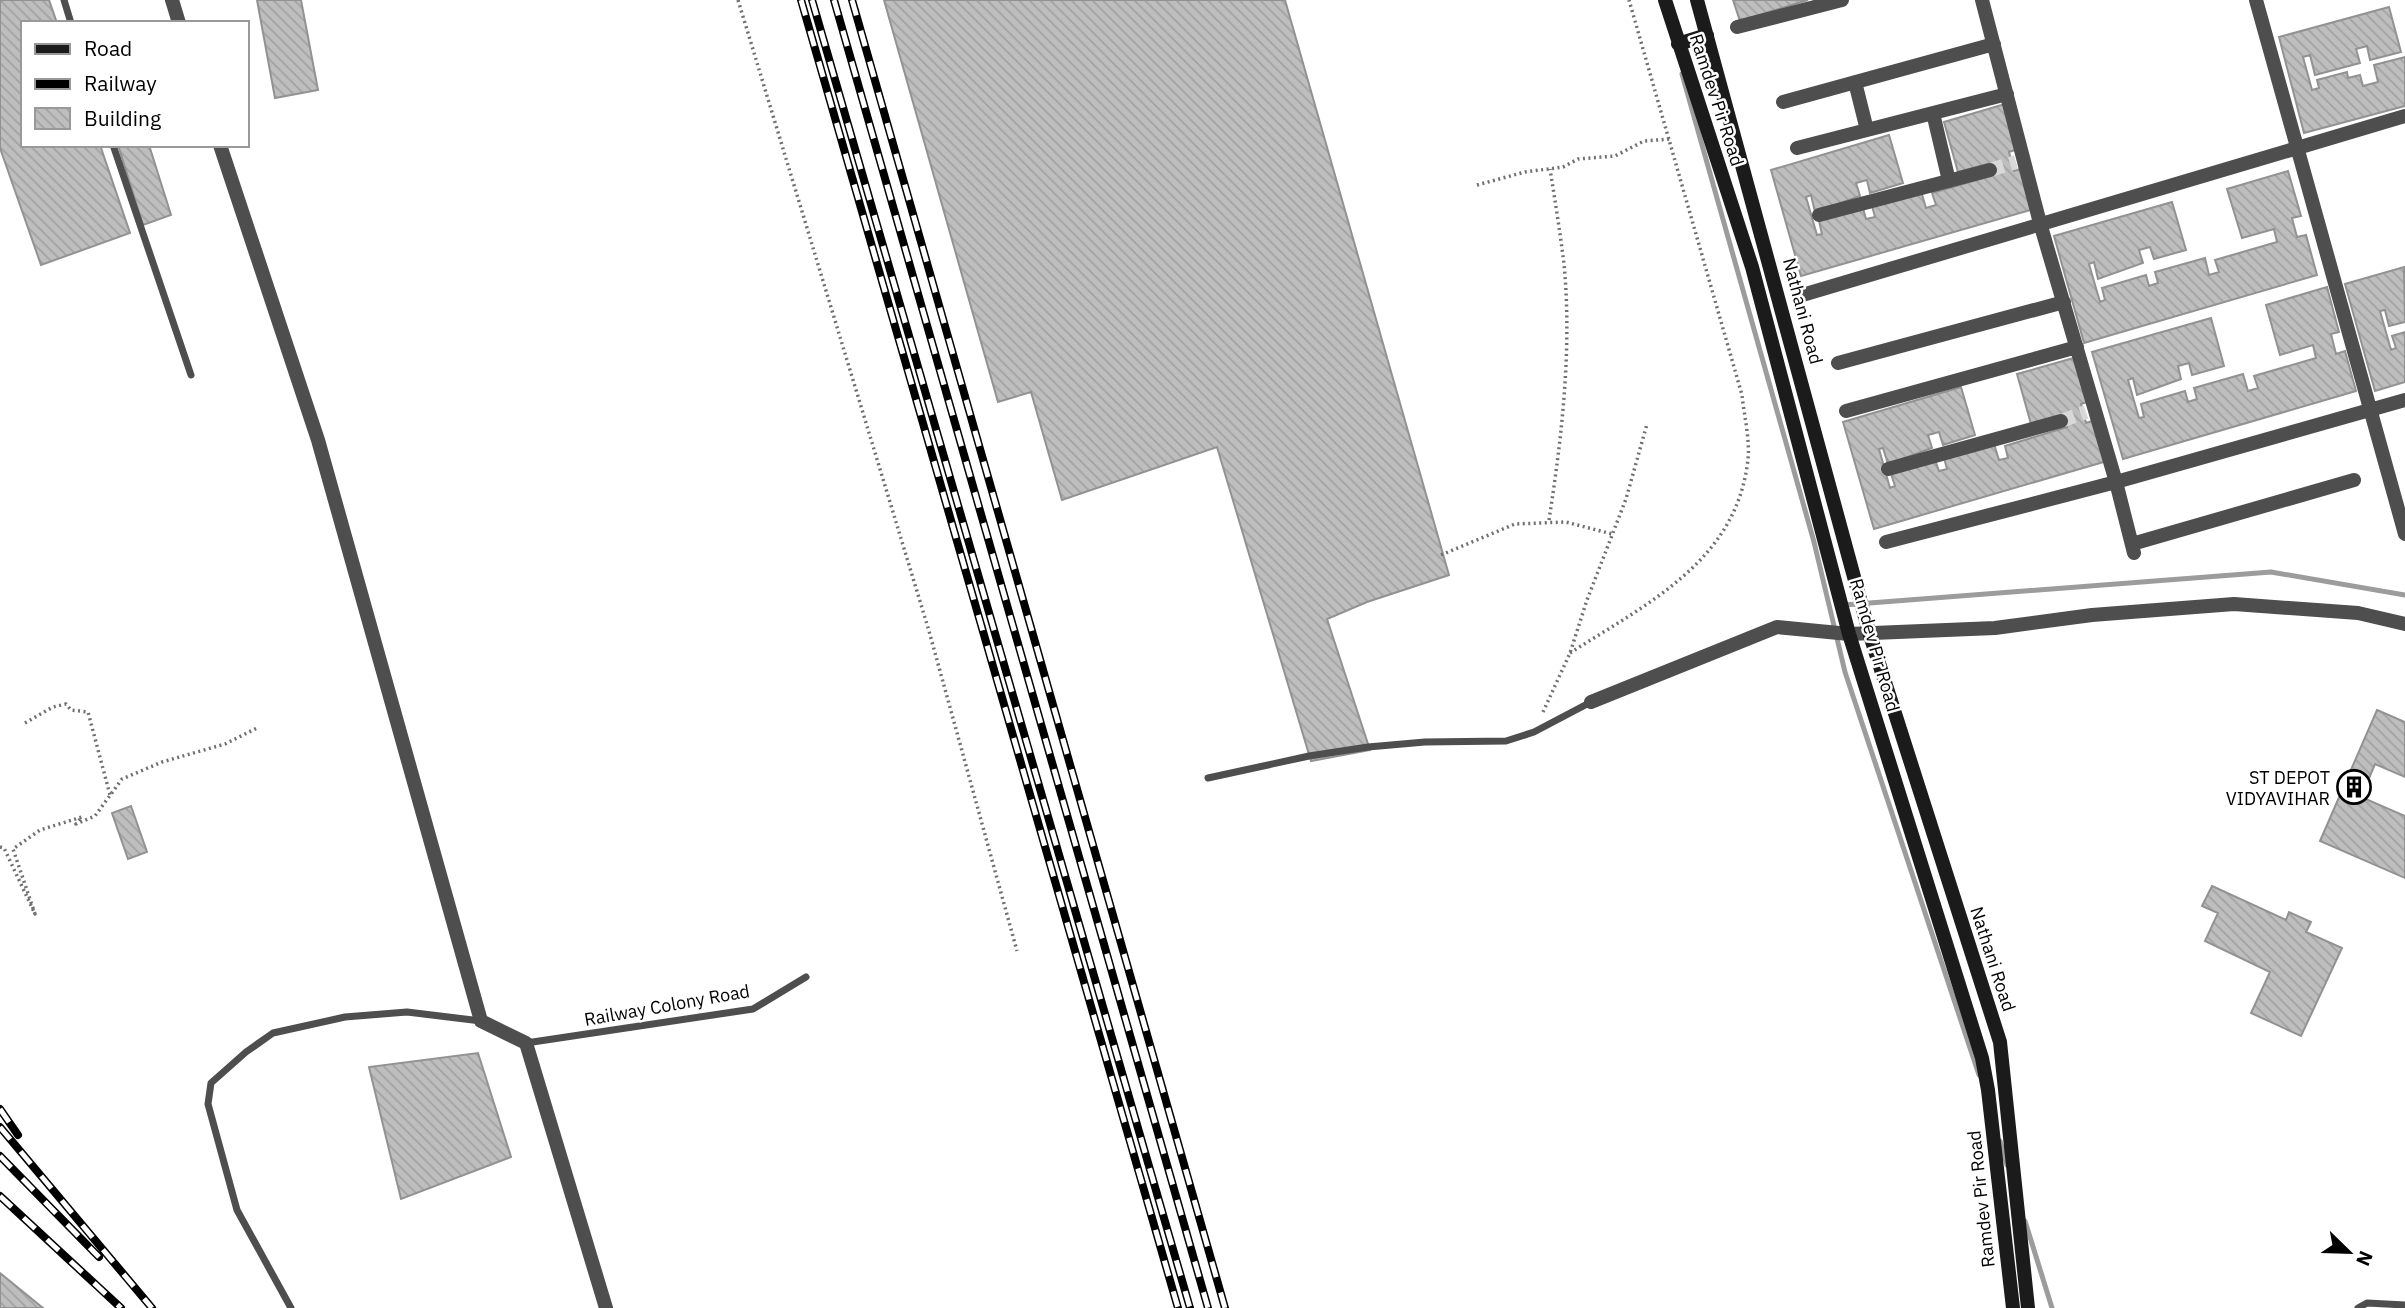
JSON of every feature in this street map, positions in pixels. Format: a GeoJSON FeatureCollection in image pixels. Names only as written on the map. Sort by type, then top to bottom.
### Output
{"type":"FeatureCollection","features":[{"type":"Feature","properties":{"kind":"street"},"geometry":{"type":"LineString","coordinates":[[172,0],[178,21]]}},
{"type":"Feature","properties":{"kind":"street","name":"Ramdev Pir Road"},"geometry":{"type":"LineString","coordinates":[[1665,0],[1763,307],[1849,634],[1982,1058],[1989,1090],[2013,1308]]}},
{"type":"Feature","properties":{"kind":"street","name":"Nathani Road"},"geometry":{"type":"LineString","coordinates":[[1698,0],[1864,613],[2000,1042],[2028,1308]]}},
{"type":"Feature","properties":{"kind":"street"},"geometry":{"type":"LineString","coordinates":[[1737,27],[1842,0]]}},
{"type":"Feature","properties":{"kind":"street"},"geometry":{"type":"LineString","coordinates":[[1982,0],[2007,94],[2020,161],[2064,302],[2091,411],[2116,482],[2133,548],[2354,480]]}},
{"type":"Feature","properties":{"kind":"street"},"geometry":{"type":"LineString","coordinates":[[2256,0],[2405,534]]}},
{"type":"Feature","properties":{"kind":"street"},"geometry":{"type":"LineString","coordinates":[[1678,44],[1707,35]]}},
{"type":"Feature","properties":{"kind":"street"},"geometry":{"type":"LineString","coordinates":[[1783,102],[1994,44]]}},
{"type":"Feature","properties":{"kind":"street"},"geometry":{"type":"LineString","coordinates":[[1855,82],[1867,130]]}},
{"type":"Feature","properties":{"kind":"street"},"geometry":{"type":"LineString","coordinates":[[1797,148],[2007,94]]}},
{"type":"Feature","properties":{"kind":"street"},"geometry":{"type":"LineString","coordinates":[[1933,113],[1949,181]]}},
{"type":"Feature","properties":{"kind":"street"},"geometry":{"type":"LineString","coordinates":[[1799,296],[2405,116]]}},
{"type":"Feature","properties":{"kind":"street"},"geometry":{"type":"LineString","coordinates":[[221,147],[318,440],[481,1021],[526,1043],[606,1308]]}},
{"type":"Feature","properties":{"kind":"street"},"geometry":{"type":"LineString","coordinates":[[1819,215],[1990,170]]}},
{"type":"Feature","properties":{"kind":"street"},"geometry":{"type":"LineString","coordinates":[[1763,307],[1780,302]]}},
{"type":"Feature","properties":{"kind":"street"},"geometry":{"type":"LineString","coordinates":[[1838,363],[2064,302]]}},
{"type":"Feature","properties":{"kind":"street"},"geometry":{"type":"LineString","coordinates":[[1846,411],[2077,347]]}},
{"type":"Feature","properties":{"kind":"street"},"geometry":{"type":"LineString","coordinates":[[1885,542],[2116,482],[2405,400]]}},
{"type":"Feature","properties":{"kind":"street"},"geometry":{"type":"LineString","coordinates":[[1888,469],[2061,421]]}},
{"type":"Feature","properties":{"kind":"street"},"geometry":{"type":"LineString","coordinates":[[1591,702],[1777,627],[1849,634],[1996,628],[2092,615],[2234,604],[2358,613],[2405,624]]}},
{"type":"Feature","properties":{"kind":"lane"},"geometry":{"type":"LineString","coordinates":[[64,0],[70,21]]}},
{"type":"Feature","properties":{"kind":"lane"},"geometry":{"type":"LineString","coordinates":[[114,147],[191,375]]}},
{"type":"Feature","properties":{"kind":"lane"},"geometry":{"type":"LineString","coordinates":[[1208,778],[1310,756],[1368,747],[1425,742],[1506,741],[1534,732],[1591,702]]}},
{"type":"Feature","properties":{"kind":"lane","name":"Railway Colony Road"},"geometry":{"type":"LineString","coordinates":[[526,1043],[753,1009],[806,977]]}},
{"type":"Feature","properties":{"kind":"lane"},"geometry":{"type":"LineString","coordinates":[[291,1308],[237,1210],[208,1104],[211,1083],[246,1052],[273,1033],[307,1025],[345,1017],[407,1012],[481,1021]]}},
{"type":"Feature","properties":{"kind":"lane"},"geometry":{"type":"LineString","coordinates":[[2358,1308],[2367,1303],[2405,1305]]}},
{"type":"Feature","properties":{"kind":"path"},"geometry":{"type":"LineString","coordinates":[[738,0],[925,618],[1017,951]]}},
{"type":"Feature","properties":{"kind":"path"},"geometry":{"type":"LineString","coordinates":[[1570,653],[1677,581],[1716,547],[1738,509],[1748,457],[1742,395],[1629,0]]}},
{"type":"Feature","properties":{"kind":"path"},"geometry":{"type":"LineString","coordinates":[[1477,185],[1525,172],[1550,169],[1578,159],[1615,156],[1644,141],[1670,139]]}},
{"type":"Feature","properties":{"kind":"path"},"geometry":{"type":"LineString","coordinates":[[1549,520],[1561,439],[1567,344],[1564,265],[1550,169]]}},
{"type":"Feature","properties":{"kind":"path"},"geometry":{"type":"LineString","coordinates":[[1534,732],[1570,653],[1626,499],[1647,424]]}},
{"type":"Feature","properties":{"kind":"path"},"geometry":{"type":"LineString","coordinates":[[1441,555],[1515,524],[1549,520],[1612,534]]}},
{"type":"Feature","properties":{"kind":"path"},"geometry":{"type":"LineString","coordinates":[[24,723],[53,707],[66,704],[71,710],[88,712],[110,795]]}},
{"type":"Feature","properties":{"kind":"path"},"geometry":{"type":"LineString","coordinates":[[0,847],[4,848],[35,914],[13,849],[40,830],[82,817],[76,824],[95,816],[122,779],[146,768],[225,744],[259,727]]}},
{"type":"Feature","properties":{"kind":"building"},"geometry":{"type":"Polygon","coordinates":[[[0,0],[49,0],[56,21],[21,21],[21,147],[101,147],[130,233],[41,265],[0,148],[0,0]]]}},
{"type":"Feature","properties":{"kind":"building"},"geometry":{"type":"Polygon","coordinates":[[[257,0],[301,0],[318,90],[275,98],[257,0]]]}},
{"type":"Feature","properties":{"kind":"building"},"geometry":{"type":"Polygon","coordinates":[[[884,0],[1285,0],[1449,575],[1367,602],[1327,619],[1370,750],[1311,761],[1217,447],[1062,500],[1031,392],[998,402],[884,0]]]}},
{"type":"Feature","properties":{"kind":"building"},"geometry":{"type":"Polygon","coordinates":[[[1733,0],[1808,0],[1740,21],[1733,0]]]}},
{"type":"Feature","properties":{"kind":"building"},"geometry":{"type":"Polygon","coordinates":[[[2389,7],[2401,52],[2370,60],[2367,46],[2356,49],[2360,63],[2315,75],[2310,55],[2303,57],[2312,90],[2319,88],[2317,80],[2347,72],[2348,78],[2360,75],[2363,86],[2378,82],[2374,65],[2405,57],[2405,106],[2304,133],[2279,37],[2389,7]]]}},
{"type":"Feature","properties":{"kind":"building"},"geometry":{"type":"Polygon","coordinates":[[[2005,104],[2018,149],[2009,152],[2014,171],[2023,168],[2034,209],[1801,276],[1771,170],[1889,135],[1903,183],[1870,193],[1867,180],[1856,183],[1860,196],[1815,212],[1811,195],[1806,197],[1817,235],[1822,234],[1819,221],[1863,208],[1866,219],[1875,217],[1872,206],[1921,191],[1926,208],[1936,205],[1932,193],[1994,175],[1991,163],[1958,172],[1944,122],[2005,104]]]}},
{"type":"Feature","properties":{"kind":"building"},"geometry":{"type":"Polygon","coordinates":[[[119,147],[150,147],[171,215],[143,225],[119,147]]]}},
{"type":"Feature","properties":{"kind":"building"},"geometry":{"type":"Polygon","coordinates":[[[2288,171],[2301,216],[2292,218],[2297,237],[2306,235],[2317,275],[2084,343],[2054,236],[2172,202],[2186,250],[2154,259],[2150,247],[2139,250],[2143,263],[2098,279],[2094,262],[2089,264],[2100,302],[2105,300],[2102,288],[2146,275],[2149,286],[2158,283],[2155,272],[2205,258],[2209,275],[2219,272],[2215,260],[2277,242],[2274,229],[2242,238],[2227,189],[2288,171]]]}},
{"type":"Feature","properties":{"kind":"building"},"geometry":{"type":"Polygon","coordinates":[[[2404,267],[2405,322],[2389,326],[2385,310],[2380,311],[2391,350],[2396,348],[2392,336],[2405,332],[2405,382],[2375,391],[2345,284],[2404,267]]]}},
{"type":"Feature","properties":{"kind":"building"},"geometry":{"type":"Polygon","coordinates":[[[2327,287],[2339,332],[2331,334],[2336,354],[2345,351],[2356,391],[2123,459],[2092,352],[2211,318],[2224,366],[2192,375],[2189,363],[2178,366],[2181,379],[2137,395],[2133,378],[2128,380],[2139,418],[2144,417],[2141,404],[2185,391],[2188,402],[2197,399],[2194,388],[2243,374],[2248,391],[2258,388],[2254,376],[2316,358],[2313,345],[2280,355],[2266,305],[2327,287]]]}},
{"type":"Feature","properties":{"kind":"building"},"geometry":{"type":"Polygon","coordinates":[[[2077,357],[2090,401],[2081,404],[2086,423],[2095,420],[2107,461],[1874,529],[1843,422],[1961,387],[1975,435],[1943,445],[1939,432],[1928,435],[1932,448],[1888,464],[1883,448],[1879,449],[1890,488],[1895,486],[1891,474],[1935,460],[1939,471],[1947,469],[1944,458],[1994,444],[1999,460],[2008,458],[2005,446],[2067,427],[2063,415],[2031,424],[2017,374],[2077,357]]]}},
{"type":"Feature","properties":{"kind":"building","name":"ST DEPOT VIDYAVIHAR"},"geometry":{"type":"Polygon","coordinates":[[[2377,710],[2405,722],[2405,777],[2375,764],[2361,797],[2405,816],[2405,878],[2320,841],[2377,710]]]}},
{"type":"Feature","properties":{"kind":"building"},"geometry":{"type":"Polygon","coordinates":[[[131,806],[147,852],[128,859],[112,813],[131,806]]]}},
{"type":"Feature","properties":{"kind":"building"},"geometry":{"type":"Polygon","coordinates":[[[2212,886],[2286,920],[2289,912],[2311,922],[2306,932],[2342,948],[2301,1036],[2251,1013],[2270,972],[2205,941],[2218,913],[2202,906],[2212,886]]]}},
{"type":"Feature","properties":{"kind":"building"},"geometry":{"type":"Polygon","coordinates":[[[478,1053],[511,1157],[401,1199],[369,1067],[478,1053]]]}},
{"type":"Feature","properties":{"kind":"building"},"geometry":{"type":"Polygon","coordinates":[[[0,1273],[43,1308],[0,1308],[0,1273]]]}},
{"type":"Feature","properties":{"kind":"waterway"},"geometry":{"type":"LineString","coordinates":[[1682,74],[1814,542],[1845,672],[1979,1075]]}},
{"type":"Feature","properties":{"kind":"waterway"},"geometry":{"type":"LineString","coordinates":[[1844,605],[2271,572],[2405,595]]}},
{"type":"Feature","properties":{"kind":"waterway"},"geometry":{"type":"LineString","coordinates":[[2000,1141],[2007,1165]]}},
{"type":"Feature","properties":{"kind":"waterway"},"geometry":{"type":"LineString","coordinates":[[2025,1221],[2052,1308]]}},
{"type":"Feature","properties":{"kind":"tunnel"},"geometry":{"type":"LineString","coordinates":[[1990,170],[2016,162]]}},
{"type":"Feature","properties":{"kind":"tunnel"},"geometry":{"type":"LineString","coordinates":[[2061,421],[2086,412]]}},
{"type":"Feature","properties":{"kind":"railway"},"geometry":{"type":"LineString","coordinates":[[801,0],[1178,1308]]}},
{"type":"Feature","properties":{"kind":"railway"},"geometry":{"type":"LineString","coordinates":[[812,0],[1190,1308]]}},
{"type":"Feature","properties":{"kind":"railway"},"geometry":{"type":"LineString","coordinates":[[834,0],[1208,1308]]}},
{"type":"Feature","properties":{"kind":"railway"},"geometry":{"type":"LineString","coordinates":[[852,0],[1225,1308]]}},
{"type":"Feature","properties":{"kind":"railway"},"geometry":{"type":"LineString","coordinates":[[0,1109],[18,1135]]}},
{"type":"Feature","properties":{"kind":"railway"},"geometry":{"type":"LineString","coordinates":[[0,1127],[152,1308]]}},
{"type":"Feature","properties":{"kind":"railway"},"geometry":{"type":"LineString","coordinates":[[0,1156],[99,1257]]}},
{"type":"Feature","properties":{"kind":"railway"},"geometry":{"type":"LineString","coordinates":[[0,1196],[121,1308]]}},
{"type":"Feature","properties":{"kind":"place","name":"ST DEPOT VIDYAVIHAR"},"geometry":{"type":"Point","coordinates":[2354,787]}}]}
